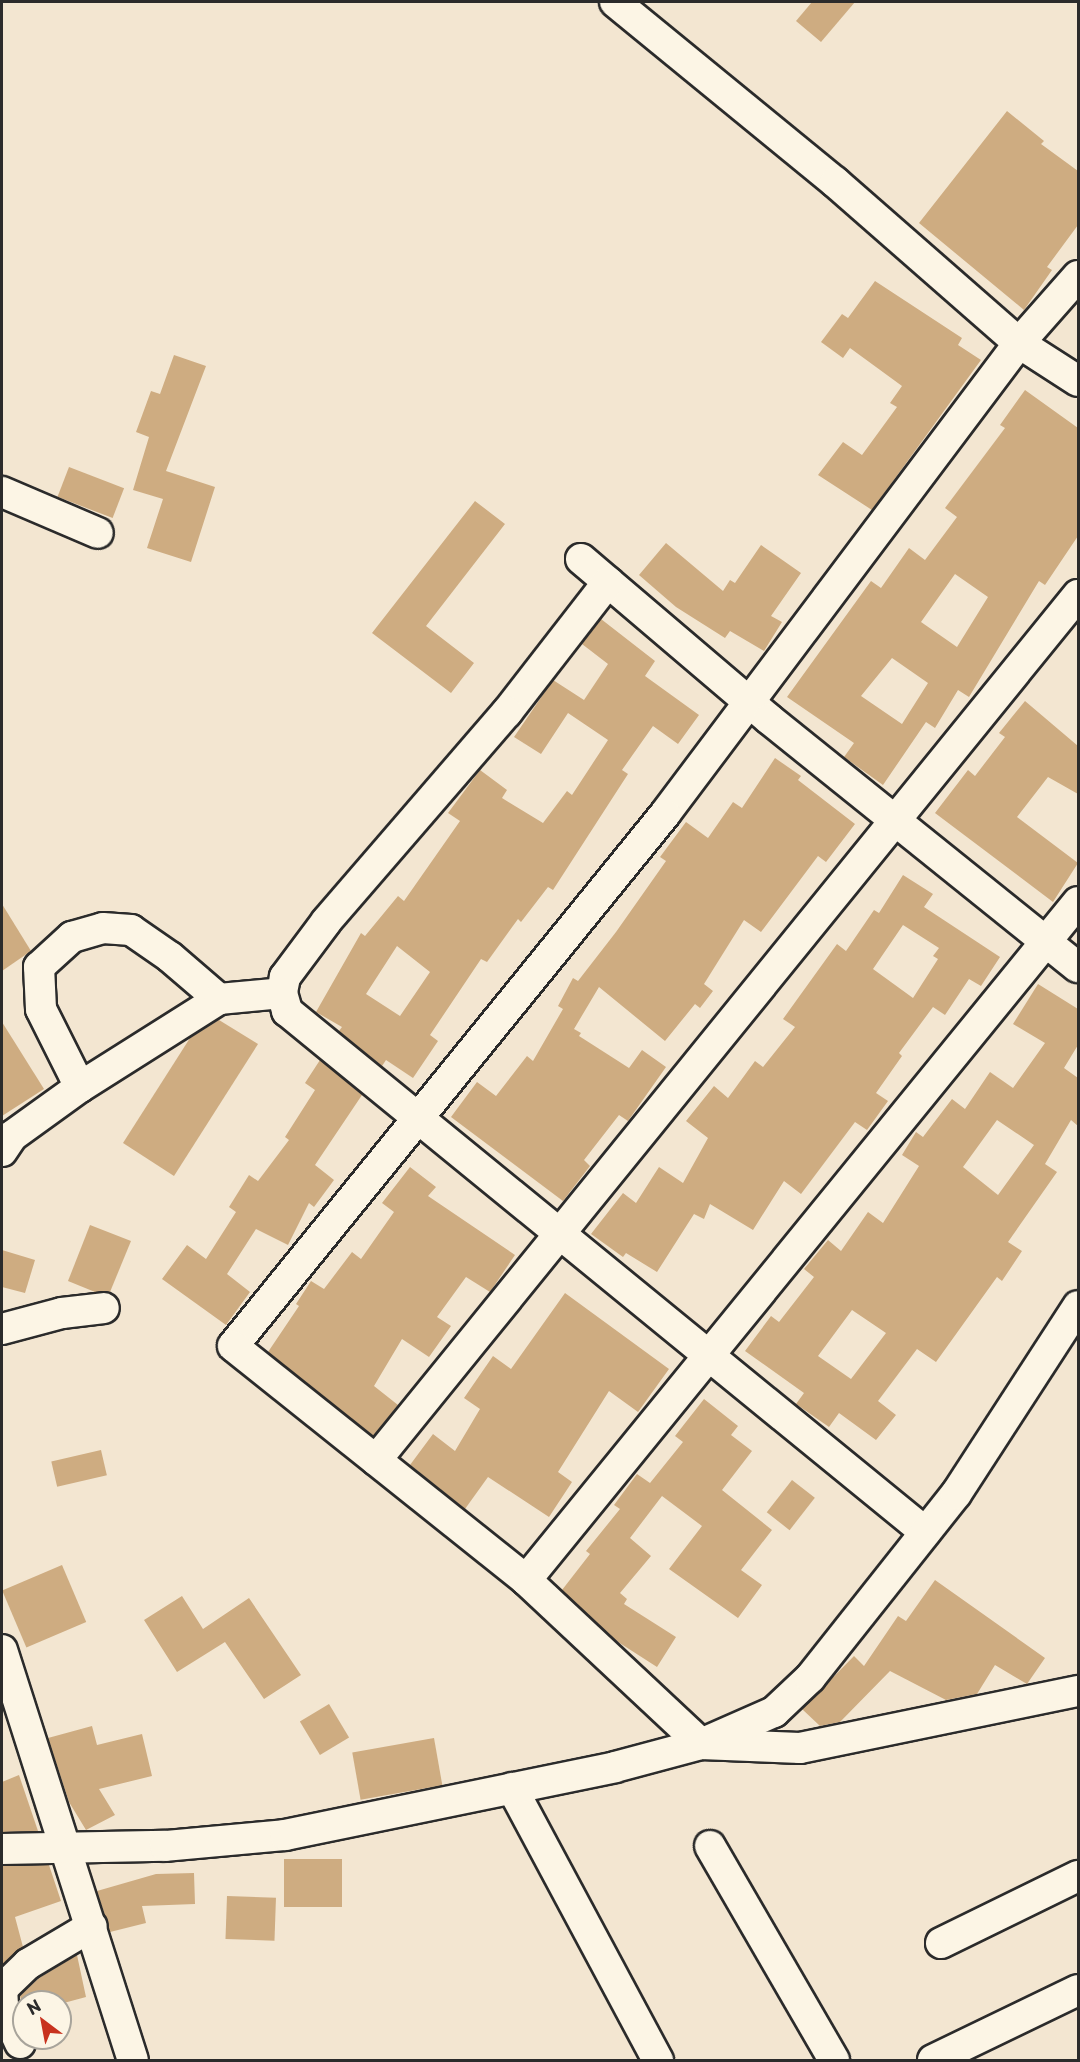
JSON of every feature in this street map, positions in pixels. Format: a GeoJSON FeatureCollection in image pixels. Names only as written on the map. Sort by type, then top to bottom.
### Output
{"type":"FeatureCollection","features":[{"type":"Feature","properties":{"kind":"street"},"geometry":{"type":"LineString","coordinates":[[615,2],[835,182],[1019,343],[1078,381]]}},
{"type":"Feature","properties":{"kind":"street"},"geometry":{"type":"LineString","coordinates":[[1078,276],[1019,343],[751,703],[233,1346],[526,1580],[700,1744],[800,1748],[1078,1691]]}},
{"type":"Feature","properties":{"kind":"street"},"geometry":{"type":"LineString","coordinates":[[2,492],[98,533]]}},
{"type":"Feature","properties":{"kind":"street"},"geometry":{"type":"LineString","coordinates":[[580,559],[751,703],[1049,940],[1078,967]]}},
{"type":"Feature","properties":{"kind":"street"},"geometry":{"type":"LineString","coordinates":[[608,582],[507,712],[326,922],[285,977],[282,993],[287,1011],[417,1119],[711,1354],[925,1532]]}},
{"type":"Feature","properties":{"kind":"street"},"geometry":{"type":"LineString","coordinates":[[376,1460],[1078,595]]}},
{"type":"Feature","properties":{"kind":"street"},"geometry":{"type":"LineString","coordinates":[[526,1580],[1078,902]]}},
{"type":"Feature","properties":{"kind":"street"},"geometry":{"type":"LineString","coordinates":[[80,1088],[40,1009],[39,967],[72,937],[103,928],[131,930],[170,957],[219,999]]}},
{"type":"Feature","properties":{"kind":"street"},"geometry":{"type":"LineString","coordinates":[[2,1151],[12,1136],[80,1088],[219,999],[282,993]]}},
{"type":"Feature","properties":{"kind":"street"},"geometry":{"type":"LineString","coordinates":[[2,1850],[165,1846],[285,1835],[615,1767],[700,1744],[774,1712],[810,1678],[956,1494],[1078,1306]]}},
{"type":"Feature","properties":{"kind":"street"},"geometry":{"type":"LineString","coordinates":[[2,1329],[62,1313],[104,1308]]}},
{"type":"Feature","properties":{"kind":"street"},"geometry":{"type":"LineString","coordinates":[[2,1650],[68,1850],[133,2061]]}},
{"type":"Feature","properties":{"kind":"street"},"geometry":{"type":"LineString","coordinates":[[512,1788],[658,2061]]}},
{"type":"Feature","properties":{"kind":"street"},"geometry":{"type":"LineString","coordinates":[[710,1846],[834,2061]]}},
{"type":"Feature","properties":{"kind":"street"},"geometry":{"type":"LineString","coordinates":[[941,1943],[1078,1876]]}},
{"type":"Feature","properties":{"kind":"street"},"geometry":{"type":"LineString","coordinates":[[12,2026],[3,2006],[2,1989],[28,1964],[92,1926]]}},
{"type":"Feature","properties":{"kind":"street"},"geometry":{"type":"LineString","coordinates":[[933,2061],[1078,1990]]}},
{"type":"Feature","properties":{"kind":"building"},"geometry":{"type":"Polygon","coordinates":[[[812,2],[855,2],[821,42],[796,21],[812,2]]]}},
{"type":"Feature","properties":{"kind":"building"},"geometry":{"type":"Polygon","coordinates":[[[1007,111],[1044,141],[1041,144],[1078,171],[1078,225],[1047,267],[1052,270],[1024,310],[919,223],[1007,111]]]}},
{"type":"Feature","properties":{"kind":"building"},"geometry":{"type":"Polygon","coordinates":[[[875,281],[962,338],[958,345],[981,360],[872,510],[818,475],[843,442],[862,455],[897,407],[890,403],[902,386],[850,348],[843,358],[821,342],[842,314],[848,318],[875,281]]]}},
{"type":"Feature","properties":{"kind":"building"},"geometry":{"type":"Polygon","coordinates":[[[174,355],[206,366],[166,471],[215,487],[191,562],[147,548],[163,499],[133,490],[149,437],[136,432],[151,391],[160,394],[174,355]]]}},
{"type":"Feature","properties":{"kind":"building"},"geometry":{"type":"Polygon","coordinates":[[[1025,390],[1078,428],[1078,536],[1045,585],[1039,581],[969,697],[958,690],[935,728],[926,722],[883,785],[844,757],[854,743],[787,697],[871,581],[881,588],[909,548],[925,560],[957,517],[945,508],[1005,428],[1000,425],[1025,390]],[[955,574],[921,622],[957,647],[988,597],[955,574]],[[892,658],[861,696],[902,724],[928,683],[892,658]]]}},
{"type":"Feature","properties":{"kind":"building"},"geometry":{"type":"Polygon","coordinates":[[[69,467],[124,488],[113,518],[58,497],[69,467]]]}},
{"type":"Feature","properties":{"kind":"building"},"geometry":{"type":"Polygon","coordinates":[[[475,501],[505,524],[426,626],[474,663],[451,693],[372,633],[475,501]]]}},
{"type":"Feature","properties":{"kind":"building"},"geometry":{"type":"Polygon","coordinates":[[[666,543],[723,591],[730,580],[735,583],[761,545],[801,573],[771,616],[782,622],[764,651],[730,631],[725,638],[676,607],[639,575],[666,543]]]}},
{"type":"Feature","properties":{"kind":"building"},"geometry":{"type":"Polygon","coordinates":[[[601,619],[655,661],[645,676],[699,715],[678,744],[653,726],[622,770],[628,774],[553,890],[548,887],[521,922],[518,919],[487,962],[481,959],[430,1035],[438,1041],[413,1078],[386,1060],[382,1066],[339,1031],[342,1027],[316,1012],[361,933],[365,936],[398,896],[404,901],[460,821],[448,813],[480,770],[507,790],[502,798],[543,823],[567,791],[572,795],[608,740],[568,713],[541,754],[514,737],[553,680],[584,700],[608,664],[582,644],[601,619]],[[397,946],[366,994],[400,1016],[430,972],[397,946]]]}},
{"type":"Feature","properties":{"kind":"building"},"geometry":{"type":"Polygon","coordinates":[[[1025,701],[1078,746],[1078,794],[1048,777],[1017,817],[1078,863],[1053,902],[935,813],[968,770],[975,776],[1005,737],[999,733],[1025,701]]]}},
{"type":"Feature","properties":{"kind":"building"},"geometry":{"type":"Polygon","coordinates":[[[775,758],[801,776],[798,780],[855,824],[826,862],[818,856],[761,932],[744,920],[704,984],[713,991],[700,1008],[695,1004],[665,1041],[599,987],[574,1029],[581,1033],[579,1036],[629,1068],[642,1050],[666,1067],[628,1121],[619,1115],[584,1160],[590,1166],[563,1201],[451,1117],[477,1082],[496,1096],[527,1056],[533,1061],[563,1009],[558,1006],[573,978],[578,981],[616,932],[666,861],[660,857],[686,822],[708,838],[733,802],[742,808],[775,758]]]}},
{"type":"Feature","properties":{"kind":"building"},"geometry":{"type":"Polygon","coordinates":[[[903,875],[933,894],[924,907],[1000,957],[981,986],[969,979],[945,1015],[933,1007],[899,1053],[902,1056],[876,1093],[888,1101],[867,1130],[855,1122],[801,1194],[784,1181],[753,1230],[710,1204],[704,1219],[694,1214],[657,1272],[626,1253],[623,1257],[591,1234],[623,1193],[636,1203],[659,1167],[683,1183],[708,1138],[686,1121],[714,1086],[728,1098],[755,1061],[763,1067],[795,1027],[783,1019],[837,944],[846,951],[874,910],[879,913],[903,875]],[[903,925],[873,969],[913,998],[938,959],[933,956],[939,948],[903,925]]]}},
{"type":"Feature","properties":{"kind":"building"},"geometry":{"type":"Polygon","coordinates":[[[2,904],[31,951],[2,971],[2,904]]]}},
{"type":"Feature","properties":{"kind":"building"},"geometry":{"type":"Polygon","coordinates":[[[1038,984],[1078,1009],[1078,1045],[1064,1068],[1078,1078],[1078,1126],[1071,1120],[1045,1164],[1057,1172],[1008,1242],[1022,1251],[1002,1281],[997,1277],[936,1362],[917,1349],[878,1401],[896,1415],[876,1440],[839,1413],[829,1427],[796,1404],[804,1393],[745,1351],[771,1316],[779,1322],[814,1277],[804,1269],[828,1240],[841,1251],[868,1212],[883,1223],[919,1166],[902,1155],[916,1132],[923,1137],[952,1099],[965,1109],[990,1072],[1013,1088],[1045,1043],[1013,1024],[1038,984]],[[997,1120],[963,1167],[998,1195],[1034,1145],[997,1120]],[[852,1310],[818,1356],[851,1379],[886,1333],[852,1310]]]}},
{"type":"Feature","properties":{"kind":"building"},"geometry":{"type":"Polygon","coordinates":[[[219,1020],[258,1044],[174,1176],[123,1143],[190,1038],[219,1020]]]}},
{"type":"Feature","properties":{"kind":"building"},"geometry":{"type":"Polygon","coordinates":[[[2,1022],[44,1089],[2,1116],[2,1022]]]}},
{"type":"Feature","properties":{"kind":"building"},"geometry":{"type":"Polygon","coordinates":[[[320,1060],[362,1095],[315,1165],[334,1180],[314,1207],[309,1203],[288,1245],[256,1229],[227,1274],[250,1292],[226,1325],[162,1279],[187,1245],[206,1259],[236,1212],[229,1207],[249,1175],[258,1181],[289,1140],[285,1137],[315,1090],[305,1083],[320,1060]]]}},
{"type":"Feature","properties":{"kind":"building"},"geometry":{"type":"Polygon","coordinates":[[[410,1167],[436,1187],[428,1196],[515,1255],[490,1292],[466,1277],[437,1317],[451,1326],[429,1357],[402,1339],[374,1386],[398,1405],[373,1436],[268,1352],[299,1306],[296,1304],[311,1281],[324,1289],[352,1252],[361,1259],[394,1212],[382,1203],[410,1167]]]}},
{"type":"Feature","properties":{"kind":"building"},"geometry":{"type":"Polygon","coordinates":[[[90,1225],[131,1241],[110,1292],[95,1292],[68,1281],[90,1225]]]}},
{"type":"Feature","properties":{"kind":"building"},"geometry":{"type":"Polygon","coordinates":[[[2,1250],[35,1260],[25,1293],[2,1287],[2,1250]]]}},
{"type":"Feature","properties":{"kind":"building"},"geometry":{"type":"Polygon","coordinates":[[[565,1293],[669,1369],[638,1412],[609,1391],[558,1472],[572,1482],[549,1517],[488,1477],[465,1509],[410,1465],[433,1434],[455,1451],[480,1409],[464,1398],[493,1356],[511,1369],[565,1293]]]}},
{"type":"Feature","properties":{"kind":"building"},"geometry":{"type":"Polygon","coordinates":[[[704,1399],[738,1426],[731,1435],[752,1451],[722,1490],[772,1530],[741,1570],[762,1585],[738,1618],[669,1569],[702,1526],[662,1496],[630,1538],[651,1556],[620,1593],[627,1599],[624,1604],[676,1637],[657,1667],[615,1640],[562,1590],[590,1554],[586,1551],[620,1509],[614,1505],[637,1474],[650,1483],[683,1442],[675,1436],[704,1399]]]}},
{"type":"Feature","properties":{"kind":"building"},"geometry":{"type":"Polygon","coordinates":[[[101,1450],[107,1475],[57,1487],[51,1461],[101,1450]]]}},
{"type":"Feature","properties":{"kind":"building"},"geometry":{"type":"Polygon","coordinates":[[[792,1480],[815,1498],[790,1530],[767,1512],[792,1480]]]}},
{"type":"Feature","properties":{"kind":"building"},"geometry":{"type":"Polygon","coordinates":[[[62,1565],[86,1622],[26,1647],[2,1590],[62,1565]]]}},
{"type":"Feature","properties":{"kind":"building"},"geometry":{"type":"Polygon","coordinates":[[[935,1580],[1045,1658],[1027,1684],[995,1665],[977,1694],[946,1700],[890,1671],[840,1722],[820,1726],[802,1709],[854,1656],[864,1666],[898,1616],[906,1621],[935,1580]]]}},
{"type":"Feature","properties":{"kind":"building"},"geometry":{"type":"Polygon","coordinates":[[[182,1596],[203,1629],[249,1598],[301,1675],[264,1699],[225,1642],[177,1672],[144,1620],[182,1596]]]}},
{"type":"Feature","properties":{"kind":"building"},"geometry":{"type":"Polygon","coordinates":[[[329,1704],[349,1737],[320,1755],[300,1722],[329,1704]]]}},
{"type":"Feature","properties":{"kind":"building"},"geometry":{"type":"Polygon","coordinates":[[[92,1726],[97,1745],[142,1734],[152,1776],[99,1789],[115,1815],[86,1830],[69,1802],[48,1738],[92,1726]]]}},
{"type":"Feature","properties":{"kind":"building"},"geometry":{"type":"Polygon","coordinates":[[[434,1738],[442,1785],[361,1800],[352,1752],[434,1738]]]}},
{"type":"Feature","properties":{"kind":"building"},"geometry":{"type":"Polygon","coordinates":[[[19,1775],[38,1831],[2,1832],[2,1782],[19,1775]]]}},
{"type":"Feature","properties":{"kind":"building"},"geometry":{"type":"Polygon","coordinates":[[[284,1859],[342,1859],[342,1907],[284,1907],[284,1859]]]}},
{"type":"Feature","properties":{"kind":"building"},"geometry":{"type":"Polygon","coordinates":[[[49,1865],[61,1901],[15,1917],[23,1947],[2,1966],[2,1866],[49,1865]]]}},
{"type":"Feature","properties":{"kind":"building"},"geometry":{"type":"Polygon","coordinates":[[[194,1873],[195,1904],[142,1906],[146,1923],[110,1932],[97,1891],[156,1874],[194,1873]]]}},
{"type":"Feature","properties":{"kind":"building"},"geometry":{"type":"Polygon","coordinates":[[[227,1896],[276,1898],[274,1941],[225,1939],[227,1896]]]}},
{"type":"Feature","properties":{"kind":"building"},"geometry":{"type":"Polygon","coordinates":[[[77,1955],[86,1997],[72,2001],[72,1990],[26,1990],[39,1978],[77,1955]]]}}]}
